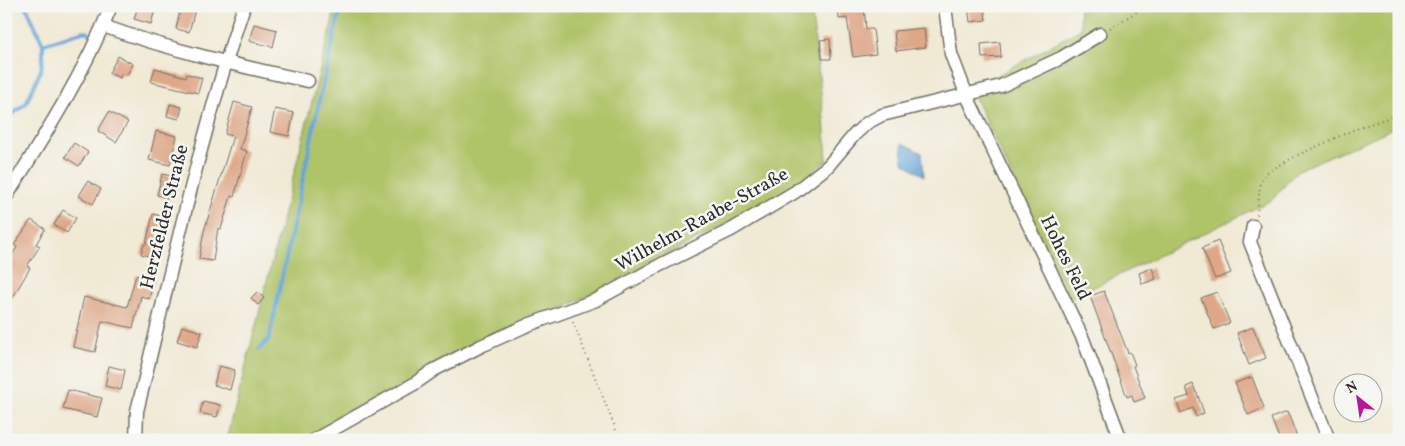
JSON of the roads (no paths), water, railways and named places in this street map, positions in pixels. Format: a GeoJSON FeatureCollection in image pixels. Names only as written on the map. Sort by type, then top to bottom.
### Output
{"type":"FeatureCollection","features":[{"type":"Feature","properties":{"kind":"street"},"geometry":{"type":"LineString","coordinates":[[6,197],[72,91],[104,26],[111,6]]}},
{"type":"Feature","properties":{"kind":"street","name":"Herzfelder Straße"},"geometry":{"type":"LineString","coordinates":[[136,440],[136,411],[196,169],[225,62],[244,6]]}},
{"type":"Feature","properties":{"kind":"street","name":"Hohes Feld"},"geometry":{"type":"LineString","coordinates":[[945,6],[952,54],[967,96],[1083,339],[1122,440]]}},
{"type":"Feature","properties":{"kind":"street"},"geometry":{"type":"LineString","coordinates":[[104,26],[163,46],[308,81]]}},
{"type":"Feature","properties":{"kind":"street","name":"Wilhelm-Raabe-Straße"},"geometry":{"type":"LineString","coordinates":[[314,440],[414,384],[434,370],[481,346],[596,300],[730,230],[796,192],[828,166],[867,123],[882,115],[967,96],[1001,86],[1061,58],[1100,34]]}},
{"type":"Feature","properties":{"kind":"street"},"geometry":{"type":"LineString","coordinates":[[1253,226],[1250,242],[1329,440]]}},
{"type":"Feature","properties":{"kind":"water"},"geometry":{"type":"Polygon","coordinates":[[[902,143],[922,153],[924,176],[903,162],[902,143]]]}},
{"type":"Feature","properties":{"kind":"waterway"},"geometry":{"type":"LineString","coordinates":[[6,119],[26,103],[41,70],[43,44],[26,6]]}},
{"type":"Feature","properties":{"kind":"waterway"},"geometry":{"type":"LineString","coordinates":[[259,349],[269,339],[341,6]]}},
{"type":"Feature","properties":{"kind":"waterway"},"geometry":{"type":"LineString","coordinates":[[43,44],[85,31],[89,33]]}}]}
